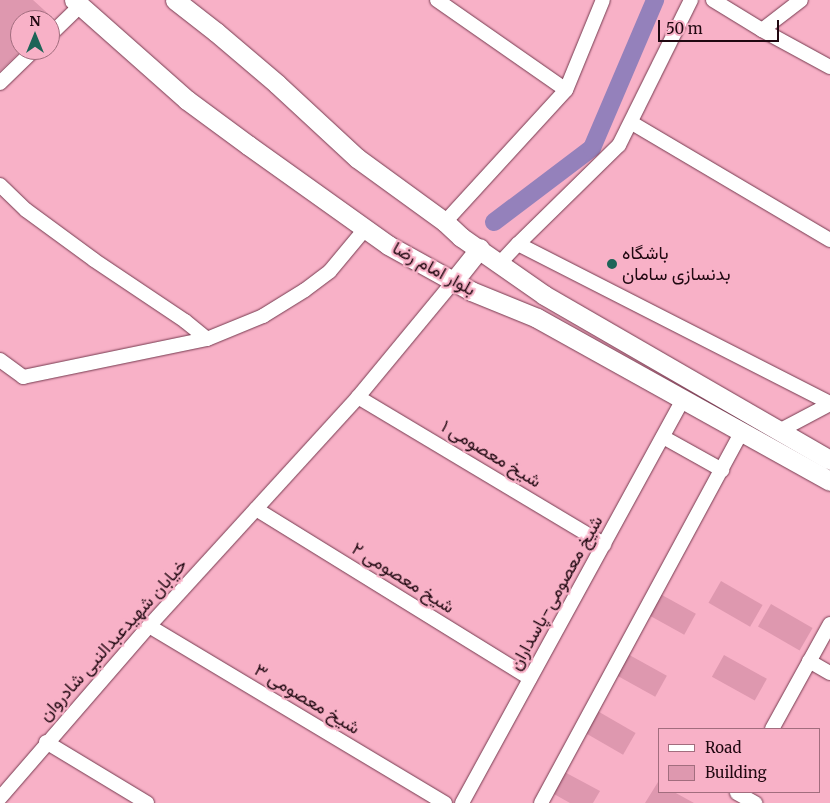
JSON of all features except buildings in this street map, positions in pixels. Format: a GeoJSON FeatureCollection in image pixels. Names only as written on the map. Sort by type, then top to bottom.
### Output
{"type":"FeatureCollection","features":[{"type":"Feature","properties":{"kind":"main road"},"geometry":{"type":"LineString","coordinates":[[175,0],[257,67],[357,158],[445,222],[461,237],[480,248],[544,295],[830,460]]}},
{"type":"Feature","properties":{"kind":"main road","name":"بلوار امام رضا"},"geometry":{"type":"LineString","coordinates":[[77,3],[188,100],[365,229],[453,282],[536,318],[830,481]]}},
{"type":"Feature","properties":{"kind":"main road"},"geometry":{"type":"LineString","coordinates":[[453,282],[480,248]]}},
{"type":"Feature","properties":{"kind":"street"},"geometry":{"type":"LineString","coordinates":[[436,0],[566,90]]}},
{"type":"Feature","properties":{"kind":"street"},"geometry":{"type":"LineString","coordinates":[[445,222],[566,90],[603,0]]}},
{"type":"Feature","properties":{"kind":"street"},"geometry":{"type":"LineString","coordinates":[[500,263],[619,146],[632,123],[690,0]]}},
{"type":"Feature","properties":{"kind":"street"},"geometry":{"type":"LineString","coordinates":[[713,0],[762,30],[830,67]]}},
{"type":"Feature","properties":{"kind":"street"},"geometry":{"type":"LineString","coordinates":[[762,30],[802,0]]}},
{"type":"Feature","properties":{"kind":"street"},"geometry":{"type":"LineString","coordinates":[[60,23],[77,3]]}},
{"type":"Feature","properties":{"kind":"street"},"geometry":{"type":"LineString","coordinates":[[0,83],[24,60]]}},
{"type":"Feature","properties":{"kind":"street"},"geometry":{"type":"LineString","coordinates":[[632,123],[830,240]]}},
{"type":"Feature","properties":{"kind":"street"},"geometry":{"type":"LineString","coordinates":[[0,185],[26,210],[86,255],[185,321],[207,339]]}},
{"type":"Feature","properties":{"kind":"street"},"geometry":{"type":"LineString","coordinates":[[0,360],[23,377],[207,339],[263,316],[305,290],[330,270],[365,229]]}},
{"type":"Feature","properties":{"kind":"street"},"geometry":{"type":"LineString","coordinates":[[518,244],[830,403]]}},
{"type":"Feature","properties":{"kind":"street"},"geometry":{"type":"LineString","coordinates":[[358,397],[453,282]]}},
{"type":"Feature","properties":{"kind":"street","name":"خیابان شهیدعبدالنبی شادروان"},"geometry":{"type":"LineString","coordinates":[[0,798],[46,742],[149,626],[358,397]]}},
{"type":"Feature","properties":{"kind":"street","name":"شیخ معصومی ١"},"geometry":{"type":"LineString","coordinates":[[358,397],[604,544]]}},
{"type":"Feature","properties":{"kind":"street","name":"شیخ معصومی-پاسداران"},"geometry":{"type":"LineString","coordinates":[[462,803],[683,400]]}},
{"type":"Feature","properties":{"kind":"street"},"geometry":{"type":"LineString","coordinates":[[779,430],[830,403]]}},
{"type":"Feature","properties":{"kind":"street"},"geometry":{"type":"LineString","coordinates":[[541,803],[742,432]]}},
{"type":"Feature","properties":{"kind":"street"},"geometry":{"type":"LineString","coordinates":[[663,437],[722,470]]}},
{"type":"Feature","properties":{"kind":"street","name":"شیخ معصومی ٢"},"geometry":{"type":"LineString","coordinates":[[256,509],[530,678]]}},
{"type":"Feature","properties":{"kind":"street"},"geometry":{"type":"LineString","coordinates":[[773,728],[830,624]]}},
{"type":"Feature","properties":{"kind":"street","name":"شیخ معصومی ٣"},"geometry":{"type":"LineString","coordinates":[[149,626],[445,803]]}},
{"type":"Feature","properties":{"kind":"street"},"geometry":{"type":"LineString","coordinates":[[810,661],[830,673]]}},
{"type":"Feature","properties":{"kind":"street"},"geometry":{"type":"LineString","coordinates":[[46,742],[148,803]]}},
{"type":"Feature","properties":{"kind":"street"},"geometry":{"type":"LineString","coordinates":[[736,796],[755,803]]}},
{"type":"Feature","properties":{"kind":"waterway"},"geometry":{"type":"LineString","coordinates":[[494,222],[592,148],[655,0]]}},
{"type":"Feature","properties":{"kind":"place","name":"باشگاه بدنسازی سامان"},"geometry":{"type":"Point","coordinates":[612,264]}}]}
